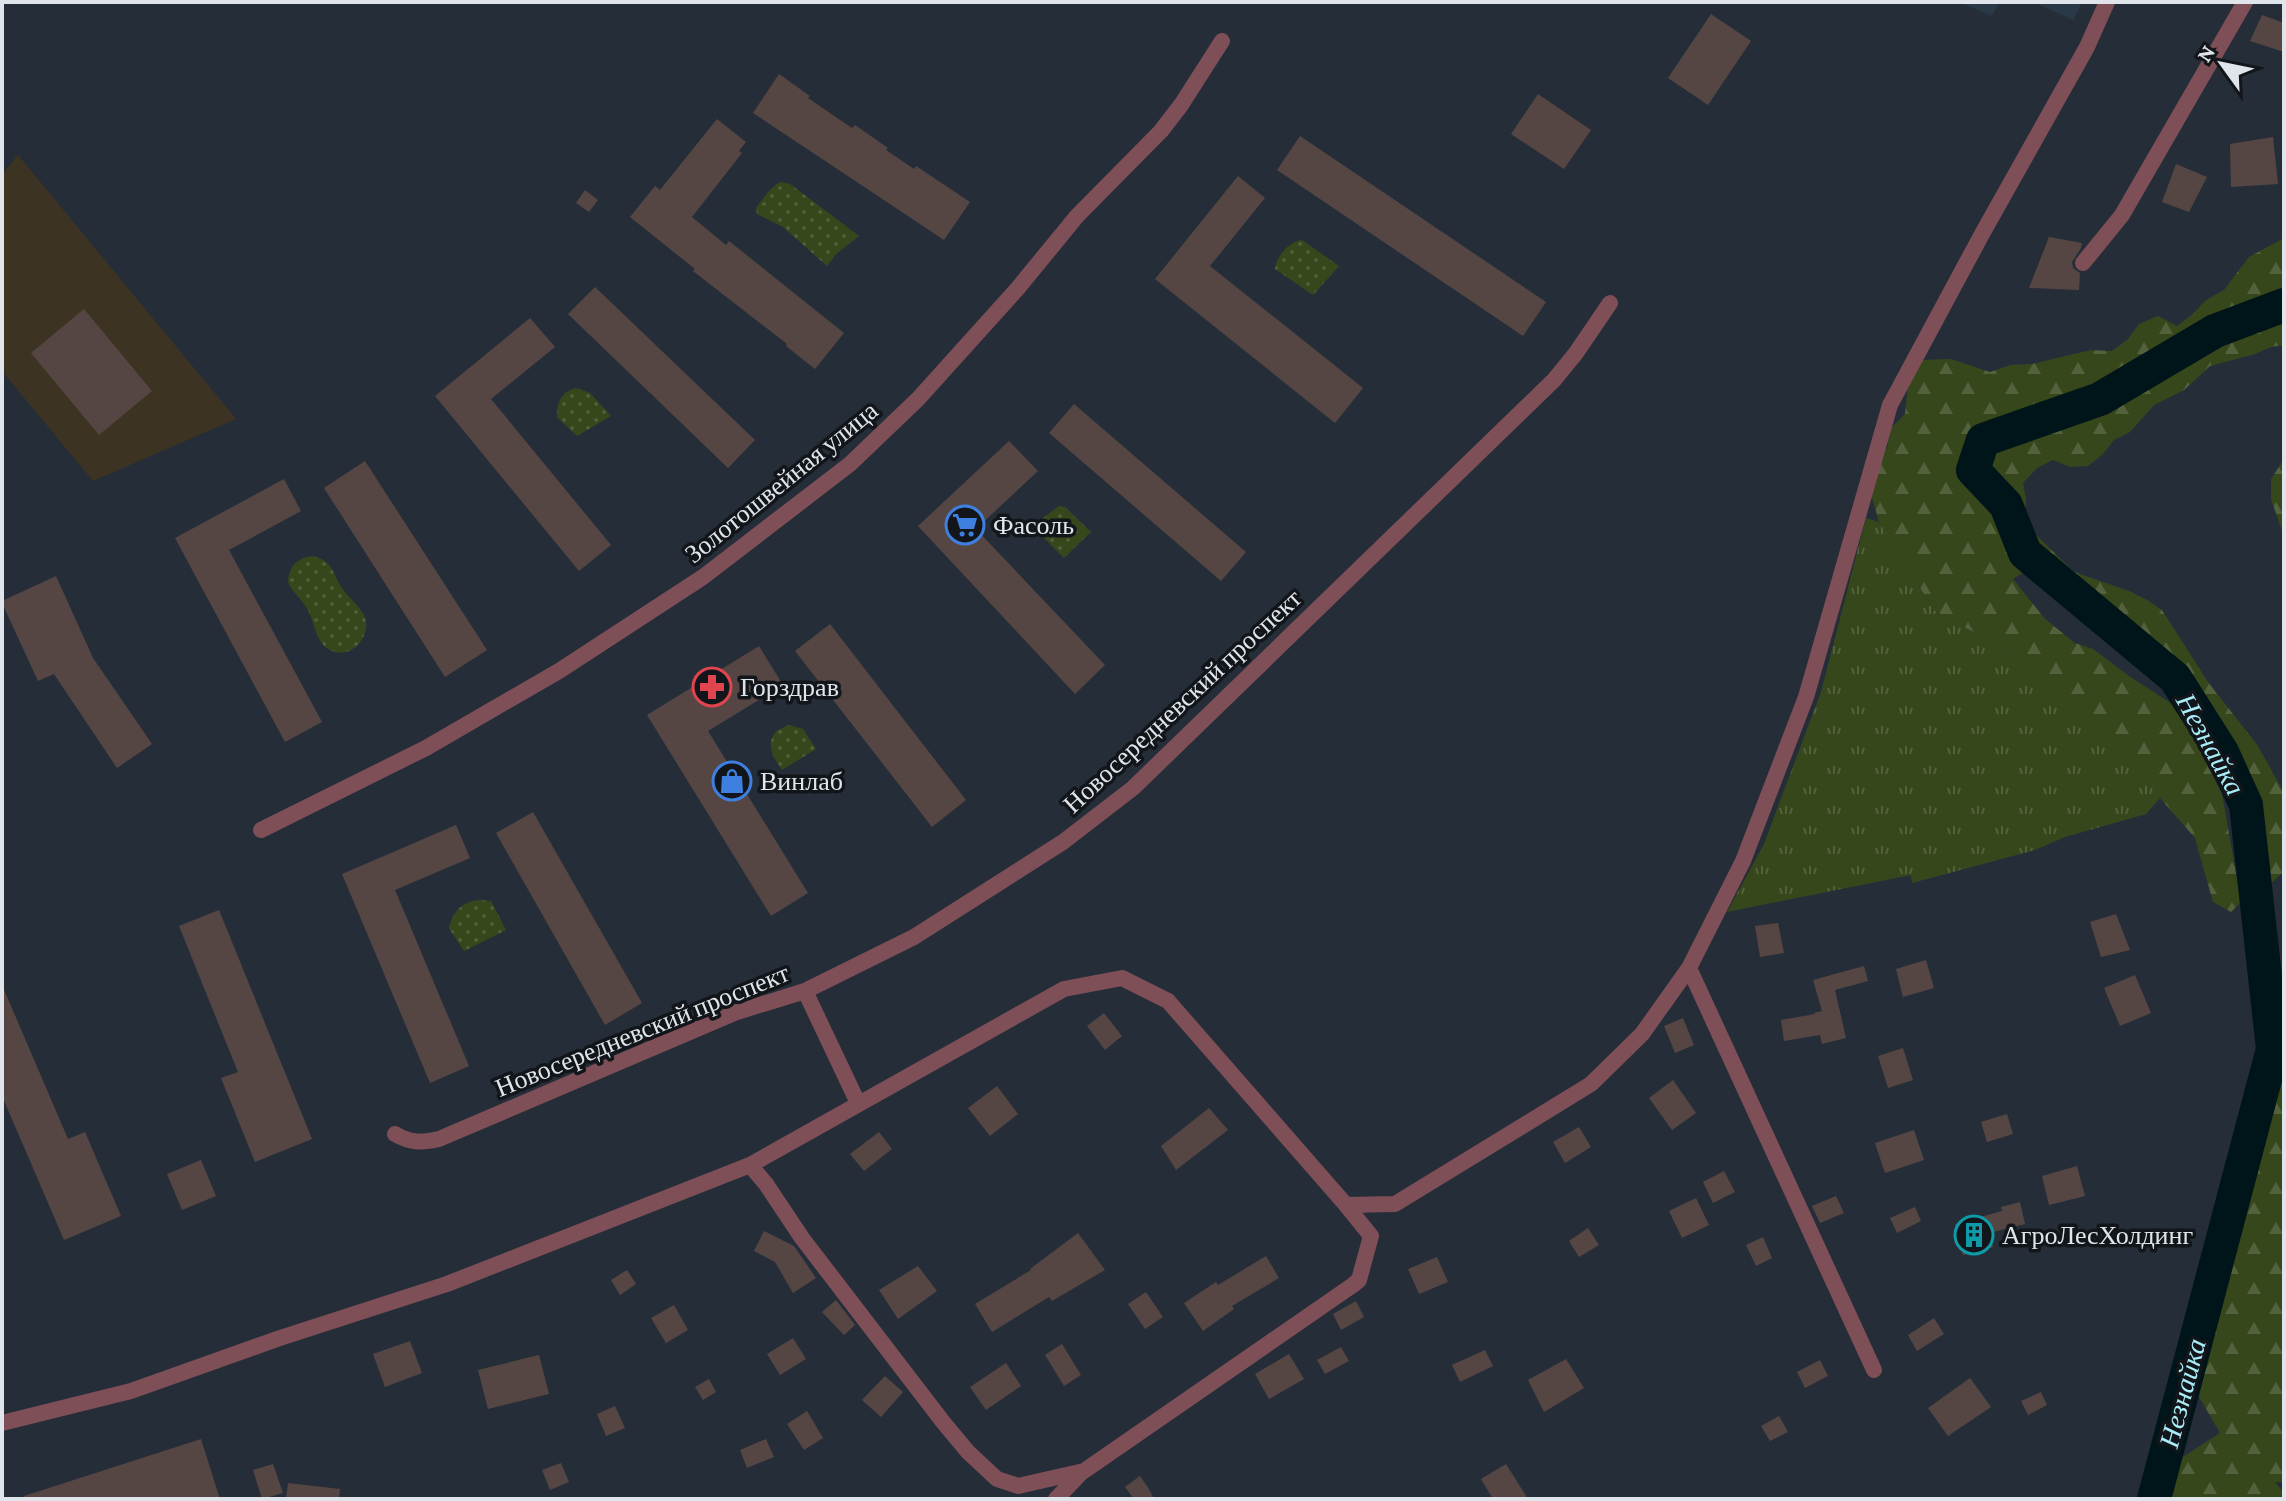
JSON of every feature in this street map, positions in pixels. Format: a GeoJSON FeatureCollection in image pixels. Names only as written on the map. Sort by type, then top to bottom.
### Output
{"type":"FeatureCollection","features":[{"type":"Feature","properties":{"kind":"street"},"geometry":{"type":"LineString","coordinates":[[1346,1205],[1395,1204],[1591,1084],[1642,1034],[1689,968],[1743,861],[1806,697],[1890,405],[2087,47],[2107,2]]}},
{"type":"Feature","properties":{"kind":"street"},"geometry":{"type":"LineString","coordinates":[[2083,263],[2122,215],[2245,2]]}},
{"type":"Feature","properties":{"kind":"street","name":"Золотошвейная улица"},"geometry":{"type":"LineString","coordinates":[[261,830],[426,748],[559,671],[703,577],[850,464],[918,399],[1018,288],[1077,216],[1161,131],[1222,41]]}},
{"type":"Feature","properties":{"kind":"street","name":"Новосередневский проспект"},"geometry":{"type":"LineString","coordinates":[[395,1134],[415,1142],[439,1139],[737,1012],[805,991],[926,930],[1063,842],[1133,788],[1554,380],[1610,303]]}},
{"type":"Feature","properties":{"kind":"street"},"geometry":{"type":"LineString","coordinates":[[1689,968],[1874,1370]]}},
{"type":"Feature","properties":{"kind":"street"},"geometry":{"type":"LineString","coordinates":[[2,1423],[131,1391],[280,1338],[447,1284],[750,1165],[1064,989],[1122,978],[1168,1001],[1371,1236],[1359,1280],[1084,1471],[1056,1499]]}},
{"type":"Feature","properties":{"kind":"street"},"geometry":{"type":"LineString","coordinates":[[805,991],[858,1103]]}},
{"type":"Feature","properties":{"kind":"street"},"geometry":{"type":"LineString","coordinates":[[750,1165],[943,1422],[968,1452],[997,1479],[1021,1492],[1084,1471]]}},
{"type":"Feature","properties":{"kind":"shaded area"},"geometry":{"type":"Polygon","coordinates":[[[1959,2],[1999,2],[1992,16],[1959,2]]]}},
{"type":"Feature","properties":{"kind":"shaded area"},"geometry":{"type":"Polygon","coordinates":[[[2034,2],[2082,2],[2073,20],[2034,2]]]}},
{"type":"Feature","properties":{"kind":"shaded area"},"geometry":{"type":"Polygon","coordinates":[[[18,155],[236,419],[93,481],[2,371],[2,174],[18,155]]]}},
{"type":"Feature","properties":{"kind":"green space"},"geometry":{"type":"Polygon","coordinates":[[[781,182],[790,184],[859,236],[836,254],[827,266],[783,227],[757,214],[756,208],[761,201],[781,182]]]}},
{"type":"Feature","properties":{"kind":"green space"},"geometry":{"type":"Polygon","coordinates":[[[2284,238],[2284,345],[2210,366],[2184,390],[2154,405],[2130,432],[2114,440],[2088,466],[2070,467],[2053,460],[2037,468],[2023,483],[2026,500],[2024,519],[2036,535],[2074,572],[2129,591],[2162,610],[2208,682],[2258,746],[2284,793],[2284,871],[2269,885],[2256,873],[2253,840],[2201,716],[2165,684],[2146,649],[2078,611],[2026,571],[2013,579],[2045,619],[2075,643],[2093,649],[2178,708],[2222,794],[2241,902],[2231,912],[2213,902],[2195,838],[2129,758],[2009,652],[1934,610],[1879,522],[1870,491],[1871,459],[1887,448],[1891,428],[1905,414],[1909,375],[1922,360],[1951,359],[1990,372],[2091,350],[2112,351],[2128,339],[2139,324],[2158,316],[2177,326],[2206,300],[2224,290],[2249,257],[2284,238]]]}},
{"type":"Feature","properties":{"kind":"green space"},"geometry":{"type":"Polygon","coordinates":[[[1302,240],[1339,266],[1313,295],[1275,269],[1284,250],[1302,240]]]}},
{"type":"Feature","properties":{"kind":"green space"},"geometry":{"type":"Polygon","coordinates":[[[576,388],[590,393],[611,416],[577,436],[557,417],[561,398],[576,388]]]}},
{"type":"Feature","properties":{"kind":"green space"},"geometry":{"type":"Polygon","coordinates":[[[2282,462],[2284,536],[2271,499],[2271,479],[2282,462]]]}},
{"type":"Feature","properties":{"kind":"green space"},"geometry":{"type":"Polygon","coordinates":[[[1059,506],[1065,507],[1091,532],[1064,558],[1036,530],[1039,521],[1059,506]]]}},
{"type":"Feature","properties":{"kind":"green space"},"geometry":{"type":"Polygon","coordinates":[[[1866,518],[1879,522],[1934,610],[2009,652],[2129,758],[2160,798],[2146,814],[2065,837],[2035,850],[1912,883],[1911,875],[1727,912],[1764,844],[1821,692],[1866,518]]]}},
{"type":"Feature","properties":{"kind":"green space"},"geometry":{"type":"Polygon","coordinates":[[[312,556],[330,566],[343,589],[364,615],[366,630],[363,638],[346,652],[325,647],[309,612],[288,582],[295,564],[312,556]]]}},
{"type":"Feature","properties":{"kind":"green space"},"geometry":{"type":"Polygon","coordinates":[[[789,725],[803,729],[816,749],[782,770],[773,755],[771,741],[776,731],[789,725]]]}},
{"type":"Feature","properties":{"kind":"green space"},"geometry":{"type":"Polygon","coordinates":[[[480,900],[491,901],[506,930],[464,951],[449,928],[456,912],[464,905],[480,900]]]}},
{"type":"Feature","properties":{"kind":"green space"},"geometry":{"type":"Polygon","coordinates":[[[2284,1067],[2284,1482],[2275,1482],[2284,1493],[2284,1499],[2168,1499],[2178,1460],[2220,1433],[2198,1395],[2284,1067]]]}},
{"type":"Feature","properties":{"kind":"building"},"geometry":{"type":"Polygon","coordinates":[[[1711,14],[1751,41],[1708,105],[1668,78],[1711,14]]]}},
{"type":"Feature","properties":{"kind":"building"},"geometry":{"type":"Polygon","coordinates":[[[2262,15],[2284,23],[2284,52],[2250,41],[2262,15]]]}},
{"type":"Feature","properties":{"kind":"building"},"geometry":{"type":"Polygon","coordinates":[[[779,74],[852,128],[855,125],[914,169],[916,166],[970,202],[944,240],[753,113],[779,74]]]}},
{"type":"Feature","properties":{"kind":"building"},"geometry":{"type":"Polygon","coordinates":[[[1538,94],[1591,130],[1564,169],[1511,134],[1538,94]]]}},
{"type":"Feature","properties":{"kind":"building"},"geometry":{"type":"Polygon","coordinates":[[[717,119],[746,142],[739,151],[742,153],[692,217],[726,245],[729,241],[844,333],[815,369],[630,217],[655,186],[660,190],[717,119]]]}},
{"type":"Feature","properties":{"kind":"building"},"geometry":{"type":"Polygon","coordinates":[[[1300,136],[1546,302],[1523,336],[1277,170],[1300,136]]]}},
{"type":"Feature","properties":{"kind":"building"},"geometry":{"type":"Polygon","coordinates":[[[2273,137],[2278,184],[2231,187],[2230,144],[2273,137]]]}},
{"type":"Feature","properties":{"kind":"building"},"geometry":{"type":"Polygon","coordinates":[[[2176,164],[2207,177],[2189,212],[2162,202],[2176,164]]]}},
{"type":"Feature","properties":{"kind":"building"},"geometry":{"type":"Polygon","coordinates":[[[1238,176],[1265,198],[1210,266],[1363,388],[1335,423],[1155,279],[1238,176]]]}},
{"type":"Feature","properties":{"kind":"building"},"geometry":{"type":"Polygon","coordinates":[[[585,190],[598,200],[589,212],[576,203],[585,190]]]}},
{"type":"Feature","properties":{"kind":"building"},"geometry":{"type":"Polygon","coordinates":[[[2049,237],[2082,243],[2072,262],[2073,268],[2080,273],[2079,290],[2029,288],[2049,237]]]}},
{"type":"Feature","properties":{"kind":"building"},"geometry":{"type":"Polygon","coordinates":[[[595,287],[755,440],[728,468],[568,314],[595,287]]]}},
{"type":"Feature","properties":{"kind":"building"},"geometry":{"type":"Polygon","coordinates":[[[84,309],[152,391],[99,435],[31,353],[84,309]]]}},
{"type":"Feature","properties":{"kind":"building"},"geometry":{"type":"Polygon","coordinates":[[[530,318],[555,347],[491,399],[611,545],[579,571],[435,396],[530,318]]]}},
{"type":"Feature","properties":{"kind":"building"},"geometry":{"type":"Polygon","coordinates":[[[1074,404],[1246,552],[1221,581],[1049,433],[1074,404]]]}},
{"type":"Feature","properties":{"kind":"building"},"geometry":{"type":"Polygon","coordinates":[[[1009,441],[1038,471],[976,529],[1105,665],[1075,694],[918,526],[1009,441]]]}},
{"type":"Feature","properties":{"kind":"building"},"geometry":{"type":"Polygon","coordinates":[[[365,461],[487,650],[445,677],[324,488],[365,461]]]}},
{"type":"Feature","properties":{"kind":"building"},"geometry":{"type":"Polygon","coordinates":[[[284,479],[301,511],[229,550],[322,722],[285,742],[175,538],[284,479]]]}},
{"type":"Feature","properties":{"kind":"building"},"geometry":{"type":"Polygon","coordinates":[[[56,576],[93,658],[152,744],[117,768],[54,674],[38,681],[2,603],[56,576]]]}},
{"type":"Feature","properties":{"kind":"building"},"geometry":{"type":"Polygon","coordinates":[[[830,624],[966,800],[932,827],[795,651],[830,624]]]}},
{"type":"Feature","properties":{"kind":"building"},"geometry":{"type":"Polygon","coordinates":[[[759,646],[783,685],[708,731],[808,893],[771,916],[647,715],[759,646]]]}},
{"type":"Feature","properties":{"kind":"building"},"geometry":{"type":"Polygon","coordinates":[[[533,812],[642,1003],[605,1025],[496,833],[533,812]]]}},
{"type":"Feature","properties":{"kind":"building"},"geometry":{"type":"Polygon","coordinates":[[[456,825],[470,858],[395,890],[469,1066],[430,1083],[342,874],[456,825]]]}},
{"type":"Feature","properties":{"kind":"building"},"geometry":{"type":"Polygon","coordinates":[[[219,910],[312,1139],[255,1162],[221,1078],[238,1072],[179,926],[219,910]]]}},
{"type":"Feature","properties":{"kind":"building"},"geometry":{"type":"Polygon","coordinates":[[[2116,914],[2130,950],[2101,957],[2090,922],[2116,914]]]}},
{"type":"Feature","properties":{"kind":"building"},"geometry":{"type":"Polygon","coordinates":[[[1778,923],[1784,953],[1760,957],[1755,926],[1778,923]]]}},
{"type":"Feature","properties":{"kind":"building"},"geometry":{"type":"Polygon","coordinates":[[[1926,960],[1934,988],[1903,997],[1896,969],[1926,960]]]}},
{"type":"Feature","properties":{"kind":"building"},"geometry":{"type":"Polygon","coordinates":[[[1864,966],[1868,981],[1835,990],[1846,1038],[1822,1044],[1820,1035],[1784,1041],[1781,1020],[1822,1011],[1813,980],[1864,966]]]}},
{"type":"Feature","properties":{"kind":"building"},"geometry":{"type":"Polygon","coordinates":[[[2135,975],[2151,1013],[2120,1026],[2104,988],[2135,975]]]}},
{"type":"Feature","properties":{"kind":"building"},"geometry":{"type":"Polygon","coordinates":[[[2,985],[68,1139],[85,1132],[121,1216],[64,1240],[2,1096],[2,985]]]}},
{"type":"Feature","properties":{"kind":"building"},"geometry":{"type":"Polygon","coordinates":[[[1104,1013],[1122,1036],[1105,1050],[1087,1026],[1104,1013]]]}},
{"type":"Feature","properties":{"kind":"building"},"geometry":{"type":"Polygon","coordinates":[[[1683,1018],[1694,1045],[1675,1053],[1664,1026],[1683,1018]]]}},
{"type":"Feature","properties":{"kind":"building"},"geometry":{"type":"Polygon","coordinates":[[[1903,1048],[1913,1080],[1888,1088],[1878,1056],[1903,1048]]]}},
{"type":"Feature","properties":{"kind":"building"},"geometry":{"type":"Polygon","coordinates":[[[1673,1080],[1696,1113],[1672,1130],[1649,1098],[1673,1080]]]}},
{"type":"Feature","properties":{"kind":"building"},"geometry":{"type":"Polygon","coordinates":[[[997,1086],[1018,1114],[990,1136],[968,1108],[997,1086]]]}},
{"type":"Feature","properties":{"kind":"building"},"geometry":{"type":"Polygon","coordinates":[[[1209,1108],[1228,1130],[1176,1170],[1161,1146],[1209,1108]]]}},
{"type":"Feature","properties":{"kind":"building"},"geometry":{"type":"Polygon","coordinates":[[[2007,1114],[2013,1134],[1987,1142],[1981,1122],[2007,1114]]]}},
{"type":"Feature","properties":{"kind":"building"},"geometry":{"type":"Polygon","coordinates":[[[1579,1127],[1591,1147],[1565,1163],[1553,1142],[1579,1127]]]}},
{"type":"Feature","properties":{"kind":"building"},"geometry":{"type":"Polygon","coordinates":[[[1914,1130],[1924,1160],[1885,1173],[1875,1143],[1914,1130]]]}},
{"type":"Feature","properties":{"kind":"building"},"geometry":{"type":"Polygon","coordinates":[[[879,1132],[892,1149],[864,1171],[850,1154],[879,1132]]]}},
{"type":"Feature","properties":{"kind":"building"},"geometry":{"type":"Polygon","coordinates":[[[201,1160],[216,1196],[182,1210],[167,1174],[201,1160]]]}},
{"type":"Feature","properties":{"kind":"building"},"geometry":{"type":"Polygon","coordinates":[[[2077,1166],[2085,1196],[2049,1205],[2042,1176],[2077,1166]]]}},
{"type":"Feature","properties":{"kind":"building"},"geometry":{"type":"Polygon","coordinates":[[[1724,1171],[1735,1192],[1713,1203],[1703,1182],[1724,1171]]]}},
{"type":"Feature","properties":{"kind":"building"},"geometry":{"type":"Polygon","coordinates":[[[1836,1196],[1844,1213],[1820,1223],[1812,1206],[1836,1196]]]}},
{"type":"Feature","properties":{"kind":"building"},"geometry":{"type":"Polygon","coordinates":[[[1696,1198],[1709,1225],[1682,1238],[1669,1211],[1696,1198]]]}},
{"type":"Feature","properties":{"kind":"building"},"geometry":{"type":"Polygon","coordinates":[[[2020,1202],[2025,1224],[1989,1233],[1993,1247],[1963,1255],[1955,1224],[2002,1211],[2001,1207],[2020,1202]]]}},
{"type":"Feature","properties":{"kind":"building"},"geometry":{"type":"Polygon","coordinates":[[[1915,1207],[1921,1221],[1897,1233],[1890,1218],[1915,1207]]]}},
{"type":"Feature","properties":{"kind":"building"},"geometry":{"type":"Polygon","coordinates":[[[1588,1228],[1599,1245],[1579,1257],[1569,1241],[1588,1228]]]}},
{"type":"Feature","properties":{"kind":"building"},"geometry":{"type":"Polygon","coordinates":[[[764,1231],[794,1246],[816,1278],[793,1293],[775,1262],[754,1251],[764,1231]]]}},
{"type":"Feature","properties":{"kind":"building"},"geometry":{"type":"Polygon","coordinates":[[[1078,1233],[1105,1270],[1052,1301],[1049,1297],[992,1332],[975,1304],[1031,1270],[1078,1233]]]}},
{"type":"Feature","properties":{"kind":"building"},"geometry":{"type":"Polygon","coordinates":[[[1763,1237],[1772,1258],[1756,1266],[1746,1245],[1763,1237]]]}},
{"type":"Feature","properties":{"kind":"building"},"geometry":{"type":"Polygon","coordinates":[[[1266,1256],[1279,1278],[1232,1306],[1234,1309],[1203,1331],[1184,1303],[1266,1256]]]}},
{"type":"Feature","properties":{"kind":"building"},"geometry":{"type":"Polygon","coordinates":[[[1437,1257],[1448,1282],[1419,1294],[1408,1269],[1437,1257]]]}},
{"type":"Feature","properties":{"kind":"building"},"geometry":{"type":"Polygon","coordinates":[[[918,1266],[937,1291],[898,1319],[879,1290],[918,1266]]]}},
{"type":"Feature","properties":{"kind":"building"},"geometry":{"type":"Polygon","coordinates":[[[627,1270],[636,1284],[620,1295],[611,1280],[627,1270]]]}},
{"type":"Feature","properties":{"kind":"building"},"geometry":{"type":"Polygon","coordinates":[[[1146,1292],[1163,1317],[1145,1329],[1128,1304],[1146,1292]]]}},
{"type":"Feature","properties":{"kind":"building"},"geometry":{"type":"Polygon","coordinates":[[[836,1300],[855,1325],[844,1335],[822,1312],[836,1300]]]}},
{"type":"Feature","properties":{"kind":"building"},"geometry":{"type":"Polygon","coordinates":[[[1356,1301],[1364,1317],[1341,1330],[1333,1314],[1356,1301]]]}},
{"type":"Feature","properties":{"kind":"building"},"geometry":{"type":"Polygon","coordinates":[[[674,1305],[688,1330],[666,1343],[651,1318],[674,1305]]]}},
{"type":"Feature","properties":{"kind":"building"},"geometry":{"type":"Polygon","coordinates":[[[1934,1318],[1944,1334],[1917,1351],[1908,1335],[1934,1318]]]}},
{"type":"Feature","properties":{"kind":"building"},"geometry":{"type":"Polygon","coordinates":[[[793,1338],[806,1359],[780,1375],[767,1354],[793,1338]]]}},
{"type":"Feature","properties":{"kind":"building"},"geometry":{"type":"Polygon","coordinates":[[[410,1341],[422,1373],[385,1387],[373,1354],[410,1341]]]}},
{"type":"Feature","properties":{"kind":"building"},"geometry":{"type":"Polygon","coordinates":[[[1062,1344],[1081,1375],[1064,1386],[1045,1355],[1062,1344]]]}},
{"type":"Feature","properties":{"kind":"building"},"geometry":{"type":"Polygon","coordinates":[[[1341,1347],[1349,1361],[1325,1374],[1317,1360],[1341,1347]]]}},
{"type":"Feature","properties":{"kind":"building"},"geometry":{"type":"Polygon","coordinates":[[[1485,1350],[1493,1366],[1460,1382],[1452,1365],[1485,1350]]]}},
{"type":"Feature","properties":{"kind":"building"},"geometry":{"type":"Polygon","coordinates":[[[1289,1354],[1304,1379],[1269,1399],[1255,1374],[1289,1354]]]}},
{"type":"Feature","properties":{"kind":"building"},"geometry":{"type":"Polygon","coordinates":[[[539,1355],[549,1394],[488,1409],[478,1370],[539,1355]]]}},
{"type":"Feature","properties":{"kind":"building"},"geometry":{"type":"Polygon","coordinates":[[[1566,1359],[1584,1388],[1544,1412],[1528,1380],[1566,1359]]]}},
{"type":"Feature","properties":{"kind":"building"},"geometry":{"type":"Polygon","coordinates":[[[1820,1360],[1828,1376],[1805,1388],[1797,1372],[1820,1360]]]}},
{"type":"Feature","properties":{"kind":"building"},"geometry":{"type":"Polygon","coordinates":[[[1006,1363],[1021,1386],[986,1410],[970,1387],[1006,1363]]]}},
{"type":"Feature","properties":{"kind":"building"},"geometry":{"type":"Polygon","coordinates":[[[885,1376],[903,1392],[881,1417],[862,1400],[885,1376]]]}},
{"type":"Feature","properties":{"kind":"building"},"geometry":{"type":"Polygon","coordinates":[[[1970,1378],[1991,1407],[1948,1436],[1928,1408],[1970,1378]]]}},
{"type":"Feature","properties":{"kind":"building"},"geometry":{"type":"Polygon","coordinates":[[[709,1379],[716,1392],[703,1400],[695,1387],[709,1379]]]}},
{"type":"Feature","properties":{"kind":"building"},"geometry":{"type":"Polygon","coordinates":[[[2041,1392],[2047,1405],[2028,1415],[2021,1401],[2041,1392]]]}},
{"type":"Feature","properties":{"kind":"building"},"geometry":{"type":"Polygon","coordinates":[[[615,1406],[625,1428],[606,1436],[597,1414],[615,1406]]]}},
{"type":"Feature","properties":{"kind":"building"},"geometry":{"type":"Polygon","coordinates":[[[807,1411],[823,1438],[804,1450],[787,1424],[807,1411]]]}},
{"type":"Feature","properties":{"kind":"building"},"geometry":{"type":"Polygon","coordinates":[[[1779,1416],[1788,1432],[1770,1441],[1761,1426],[1779,1416]]]}},
{"type":"Feature","properties":{"kind":"building"},"geometry":{"type":"Polygon","coordinates":[[[201,1439],[220,1499],[24,1499],[24,1496],[201,1439]]]}},
{"type":"Feature","properties":{"kind":"building"},"geometry":{"type":"Polygon","coordinates":[[[766,1439],[774,1457],[747,1468],[740,1450],[766,1439]]]}},
{"type":"Feature","properties":{"kind":"building"},"geometry":{"type":"Polygon","coordinates":[[[561,1463],[569,1482],[550,1490],[542,1470],[561,1463]]]}},
{"type":"Feature","properties":{"kind":"building"},"geometry":{"type":"Polygon","coordinates":[[[273,1464],[283,1493],[262,1499],[253,1470],[273,1464]]]}},
{"type":"Feature","properties":{"kind":"building"},"geometry":{"type":"Polygon","coordinates":[[[1506,1464],[1528,1499],[1493,1499],[1481,1479],[1506,1464]]]}},
{"type":"Feature","properties":{"kind":"building"},"geometry":{"type":"Polygon","coordinates":[[[1140,1476],[1154,1499],[1134,1499],[1125,1487],[1140,1476]]]}},
{"type":"Feature","properties":{"kind":"building"},"geometry":{"type":"Polygon","coordinates":[[[288,1483],[340,1489],[339,1499],[286,1499],[288,1483]]]}},
{"type":"Feature","properties":{"kind":"waterway","name":"Незнайка"},"geometry":{"type":"LineString","coordinates":[[2154,1499],[2273,1049],[2246,805],[2222,752],[2175,678],[2025,553],[2006,505],[1973,470],[1983,440],[2100,399],[2215,331],[2284,305]]}},
{"type":"Feature","properties":{"kind":"place","name":"Фасоль"},"geometry":{"type":"Point","coordinates":[965,525]}},
{"type":"Feature","properties":{"kind":"place","name":"Горздрав"},"geometry":{"type":"Point","coordinates":[712,687]}},
{"type":"Feature","properties":{"kind":"place","name":"Винлаб"},"geometry":{"type":"Point","coordinates":[732,781]}},
{"type":"Feature","properties":{"kind":"place","name":"АгроЛесХолдинг"},"geometry":{"type":"Point","coordinates":[1974,1235]}}]}
